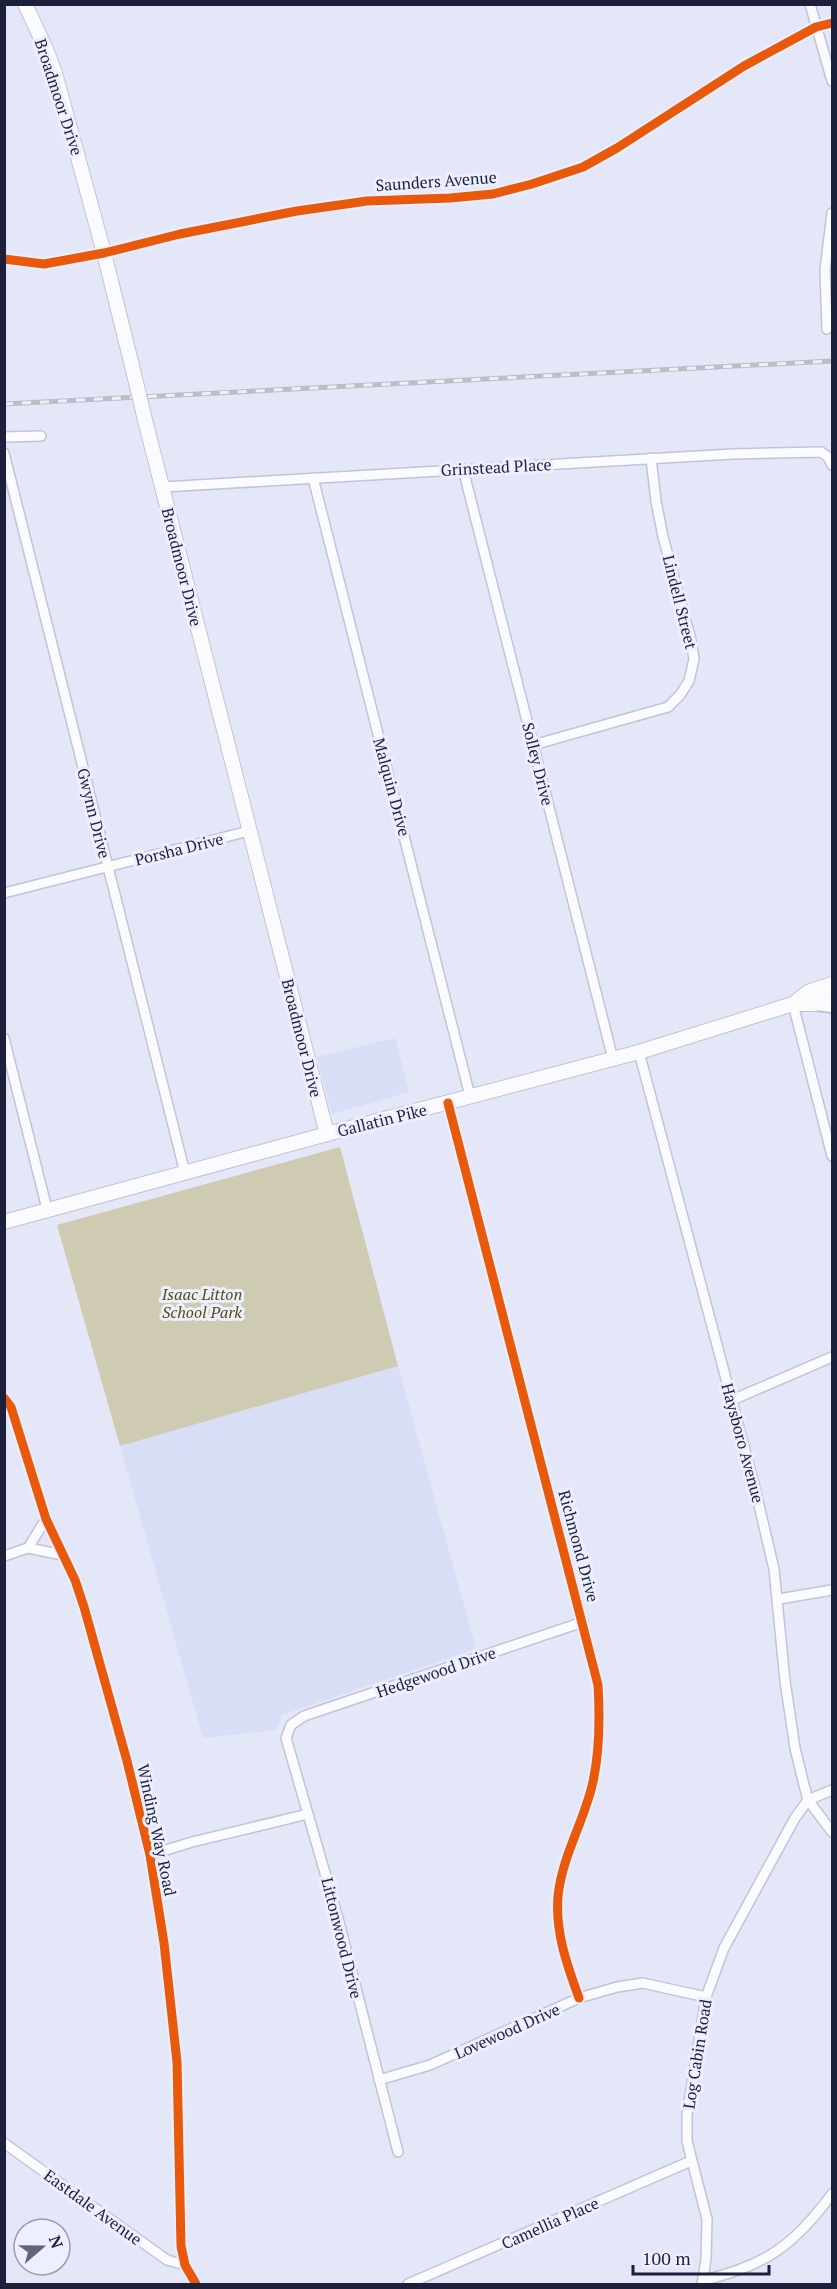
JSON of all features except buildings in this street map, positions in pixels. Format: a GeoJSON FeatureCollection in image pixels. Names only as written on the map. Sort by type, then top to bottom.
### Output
{"type":"FeatureCollection","features":[{"type":"Feature","properties":{"kind":"main road","name":"Broadmoor Drive"},"geometry":{"type":"LineString","coordinates":[[25,4],[55,73],[104,253],[327,1134]]}},
{"type":"Feature","properties":{"kind":"main road","name":"Gallatin Pike"},"geometry":{"type":"LineString","coordinates":[[794,1004],[808,992],[832,984]]}},
{"type":"Feature","properties":{"kind":"main road","name":"Gallatin Pike"},"geometry":{"type":"LineString","coordinates":[[4,1222],[639,1052],[794,1004],[828,1001]]}},
{"type":"Feature","properties":{"kind":"street"},"geometry":{"type":"LineString","coordinates":[[810,4],[832,81]]}},
{"type":"Feature","properties":{"kind":"street","name":"Saunders Avenue"},"geometry":{"type":"LineString","coordinates":[[4,259],[44,264],[297,211],[367,201],[493,194],[531,184],[583,166],[617,148],[744,66],[816,27],[832,23]]}},
{"type":"Feature","properties":{"kind":"street"},"geometry":{"type":"LineString","coordinates":[[827,329],[824,295],[832,213]]}},
{"type":"Feature","properties":{"kind":"street"},"geometry":{"type":"LineString","coordinates":[[4,437],[41,436]]}},
{"type":"Feature","properties":{"kind":"street","name":"Grinstead Place"},"geometry":{"type":"LineString","coordinates":[[163,487],[463,469],[821,452],[830,461]]}},
{"type":"Feature","properties":{"kind":"street","name":"Gwynn Drive"},"geometry":{"type":"LineString","coordinates":[[4,453],[185,1173]]}},
{"type":"Feature","properties":{"kind":"street","name":"Lindell Street"},"geometry":{"type":"LineString","coordinates":[[533,745],[668,707],[680,696],[688,681],[694,659],[692,640],[663,537],[651,459]]}},
{"type":"Feature","properties":{"kind":"street","name":"Solley Drive"},"geometry":{"type":"LineString","coordinates":[[463,469],[613,1059]]}},
{"type":"Feature","properties":{"kind":"street","name":"Malquin Drive"},"geometry":{"type":"LineString","coordinates":[[314,478],[470,1096]]}},
{"type":"Feature","properties":{"kind":"street","name":"Porsha Drive"},"geometry":{"type":"LineString","coordinates":[[4,893],[249,831]]}},
{"type":"Feature","properties":{"kind":"street"},"geometry":{"type":"LineString","coordinates":[[794,1004],[832,1156]]}},
{"type":"Feature","properties":{"kind":"street"},"geometry":{"type":"LineString","coordinates":[[4,1038],[47,1209]]}},
{"type":"Feature","properties":{"kind":"street","name":"Haysboro Avenue"},"geometry":{"type":"LineString","coordinates":[[639,1052],[732,1400],[774,1569],[779,1599],[785,1681],[797,1759],[808,1800],[832,1832]]}},
{"type":"Feature","properties":{"kind":"street","name":"Richmond Drive"},"geometry":{"type":"LineString","coordinates":[[448,1103],[598,1685],[598,1752],[592,1787],[566,1860],[558,1895],[558,1929],[579,1998]]}},
{"type":"Feature","properties":{"kind":"street"},"geometry":{"type":"LineString","coordinates":[[732,1400],[832,1357]]}},
{"type":"Feature","properties":{"kind":"street","name":"Winding Way Road"},"geometry":{"type":"LineString","coordinates":[[4,1398],[11,1407],[19,1428],[46,1519],[84,1607],[127,1761],[150,1855],[164,1943],[177,2062],[178,2207],[181,2243],[185,2265],[196,2284]]}},
{"type":"Feature","properties":{"kind":"street"},"geometry":{"type":"LineString","coordinates":[[28,1548],[46,1519]]}},
{"type":"Feature","properties":{"kind":"street"},"geometry":{"type":"LineString","coordinates":[[4,1556],[28,1548],[63,1555]]}},
{"type":"Feature","properties":{"kind":"street"},"geometry":{"type":"LineString","coordinates":[[779,1599],[832,1590]]}},
{"type":"Feature","properties":{"kind":"street","name":"Hedgewood Drive"},"geometry":{"type":"LineString","coordinates":[[291,1725],[304,1716],[583,1622]]}},
{"type":"Feature","properties":{"kind":"street","name":"Littonwood Drive"},"geometry":{"type":"LineString","coordinates":[[291,1725],[286,1738],[336,1909],[398,2152]]}},
{"type":"Feature","properties":{"kind":"street"},"geometry":{"type":"LineString","coordinates":[[808,1800],[832,1790]]}},
{"type":"Feature","properties":{"kind":"street","name":"Log Cabin Road"},"geometry":{"type":"LineString","coordinates":[[703,2282],[708,2242],[707,2219],[687,2141],[687,2115],[706,1996],[724,1948],[750,1898],[795,1818],[808,1800]]}},
{"type":"Feature","properties":{"kind":"street"},"geometry":{"type":"LineString","coordinates":[[150,1855],[192,1842],[308,1814]]}},
{"type":"Feature","properties":{"kind":"street","name":"Lovewood Drive"},"geometry":{"type":"LineString","coordinates":[[379,2080],[429,2066],[579,1998],[617,1987],[643,1983],[706,1996]]}},
{"type":"Feature","properties":{"kind":"street","name":"Eastdale Avenue"},"geometry":{"type":"LineString","coordinates":[[4,2143],[167,2260],[185,2265]]}},
{"type":"Feature","properties":{"kind":"street","name":"Camellia Place"},"geometry":{"type":"LineString","coordinates":[[408,2284],[691,2161]]}},
{"type":"Feature","properties":{"kind":"street"},"geometry":{"type":"LineString","coordinates":[[703,2282],[776,2253],[801,2232],[832,2194]]}},
{"type":"Feature","properties":{"kind":"shaded area"},"geometry":{"type":"Polygon","coordinates":[[[395,1038],[409,1092],[332,1114],[317,1057],[395,1038]]]}},
{"type":"Feature","properties":{"kind":"shaded area"},"geometry":{"type":"Polygon","coordinates":[[[398,1366],[476,1649],[282,1715],[277,1730],[203,1738],[120,1446],[398,1366]]]}},
{"type":"Feature","properties":{"kind":"green space","name":"Isaac Litton School Park"},"geometry":{"type":"Polygon","coordinates":[[[340,1147],[398,1366],[120,1446],[57,1225],[340,1147]]]}},
{"type":"Feature","properties":{"kind":"railway"},"geometry":{"type":"LineString","coordinates":[[4,404],[832,361]]}},
{"type":"Feature","properties":{"kind":"cycle path"},"geometry":{"type":"LineString","coordinates":[[4,259],[44,264],[297,211],[367,201],[493,194],[532,184],[583,167],[617,148],[744,66],[816,27],[832,23]]}},
{"type":"Feature","properties":{"kind":"cycle path"},"geometry":{"type":"LineString","coordinates":[[448,1103],[598,1685],[599,1736],[595,1774],[568,1854],[558,1896],[560,1935],[579,1998]]}},
{"type":"Feature","properties":{"kind":"cycle path"},"geometry":{"type":"LineString","coordinates":[[4,1398],[11,1407],[46,1519],[75,1580],[84,1607],[127,1761],[150,1855],[164,1943],[177,2062],[181,2246],[185,2265],[196,2284]]}}]}
